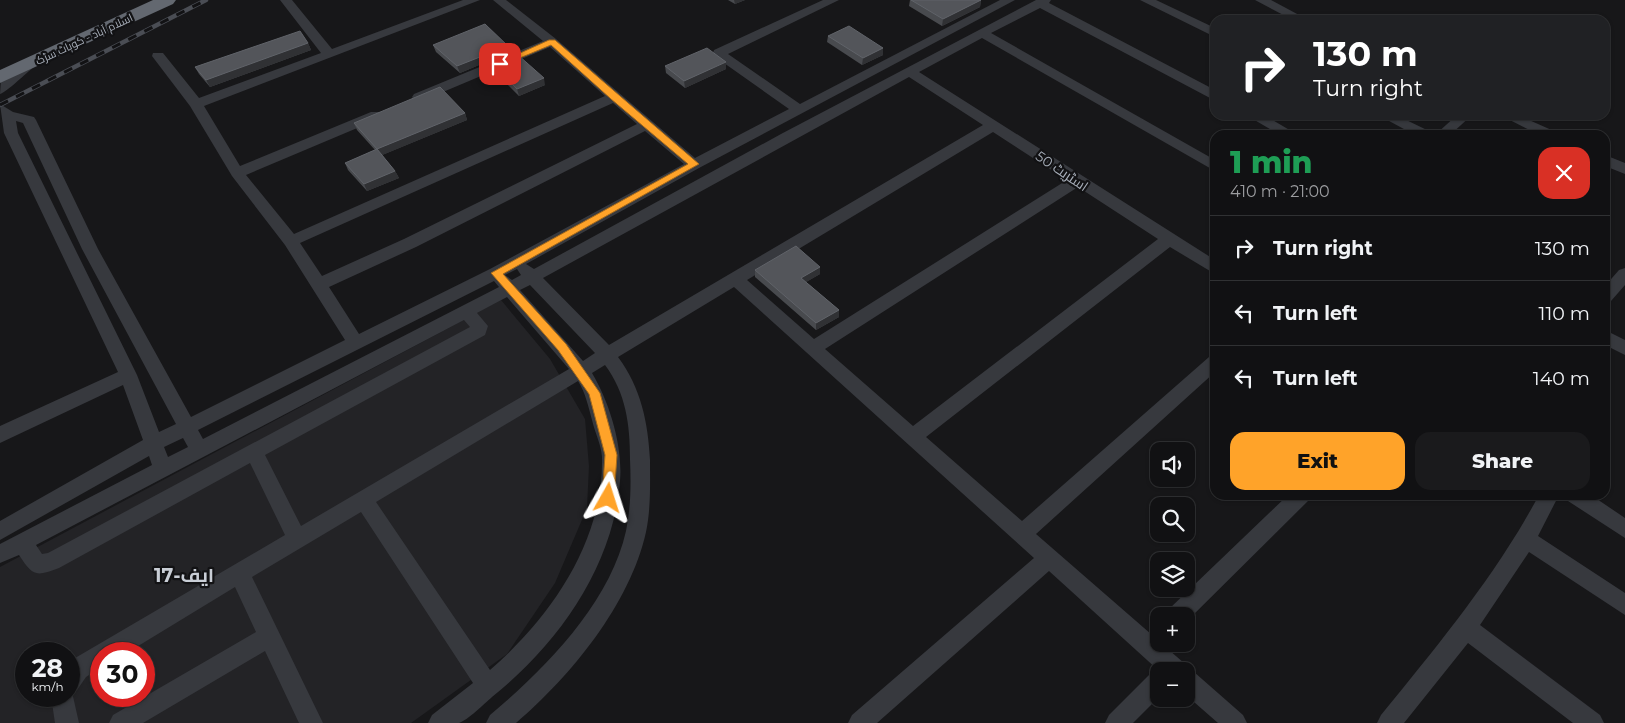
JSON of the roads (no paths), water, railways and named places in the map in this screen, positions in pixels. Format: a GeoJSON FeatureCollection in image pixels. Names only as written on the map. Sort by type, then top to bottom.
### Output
{"type":"FeatureCollection","features":[{"type":"Feature","properties":{"kind":"highway","name":"اسلام آباد - کوہاٹ سڑک"},"geometry":{"type":"LineString","coordinates":[[0,77],[167,0]]}},
{"type":"Feature","properties":{"kind":"street"},"geometry":{"type":"LineString","coordinates":[[286,0],[329,54]]}},
{"type":"Feature","properties":{"kind":"street"},"geometry":{"type":"LineString","coordinates":[[429,0],[442,12]]}},
{"type":"Feature","properties":{"kind":"street"},"geometry":{"type":"LineString","coordinates":[[196,104],[474,0]]}},
{"type":"Feature","properties":{"kind":"street"},"geometry":{"type":"LineString","coordinates":[[499,0],[552,42],[694,164]]}},
{"type":"Feature","properties":{"kind":"street"},"geometry":{"type":"LineString","coordinates":[[798,110],[719,52],[833,0]]}},
{"type":"Feature","properties":{"kind":"street"},"geometry":{"type":"LineString","coordinates":[[0,531],[153,444],[496,273],[694,164],[1009,0]]}},
{"type":"Feature","properties":{"kind":"street"},"geometry":{"type":"LineString","coordinates":[[1146,0],[1210,31]]}},
{"type":"Feature","properties":{"kind":"street"},"geometry":{"type":"LineString","coordinates":[[1261,0],[1294,15]]}},
{"type":"Feature","properties":{"kind":"street"},"geometry":{"type":"LineString","coordinates":[[0,554],[532,277],[1042,1],[1210,92]]}},
{"type":"Feature","properties":{"kind":"street"},"geometry":{"type":"LineString","coordinates":[[983,34],[1210,163]]}},
{"type":"Feature","properties":{"kind":"street"},"geometry":{"type":"LineString","coordinates":[[933,41],[951,51]]}},
{"type":"Feature","properties":{"kind":"street"},"geometry":{"type":"LineString","coordinates":[[408,102],[552,42]]}},
{"type":"Feature","properties":{"kind":"street"},"geometry":{"type":"LineString","coordinates":[[158,56],[196,104],[237,173],[291,241],[356,343]]}},
{"type":"Feature","properties":{"kind":"street"},"geometry":{"type":"LineString","coordinates":[[0,90],[6,82],[30,64]]}},
{"type":"Feature","properties":{"kind":"street","name":"اسٹریٹ 50"},"geometry":{"type":"LineString","coordinates":[[910,72],[994,125],[1076,181],[1210,265]]}},
{"type":"Feature","properties":{"kind":"street"},"geometry":{"type":"LineString","coordinates":[[291,241],[614,97]]}},
{"type":"Feature","properties":{"kind":"street"},"geometry":{"type":"LineString","coordinates":[[237,173],[390,109]]}},
{"type":"Feature","properties":{"kind":"street"},"geometry":{"type":"LineString","coordinates":[[4,111],[11,132],[128,375],[163,469]]}},
{"type":"Feature","properties":{"kind":"street"},"geometry":{"type":"LineString","coordinates":[[4,111],[29,120],[90,249],[200,451]]}},
{"type":"Feature","properties":{"kind":"street"},"geometry":{"type":"LineString","coordinates":[[1262,120],[1282,130]]}},
{"type":"Feature","properties":{"kind":"street"},"geometry":{"type":"LineString","coordinates":[[1394,120],[1416,130]]}},
{"type":"Feature","properties":{"kind":"street"},"geometry":{"type":"LineString","coordinates":[[1448,130],[1459,120]]}},
{"type":"Feature","properties":{"kind":"street"},"geometry":{"type":"LineString","coordinates":[[1518,120],[1540,130]]}},
{"type":"Feature","properties":{"kind":"street"},"geometry":{"type":"LineString","coordinates":[[319,284],[410,243],[647,124]]}},
{"type":"Feature","properties":{"kind":"street"},"geometry":{"type":"LineString","coordinates":[[122,642],[994,125]]}},
{"type":"Feature","properties":{"kind":"street"},"geometry":{"type":"LineString","coordinates":[[1610,162],[1625,169]]}},
{"type":"Feature","properties":{"kind":"street"},"geometry":{"type":"LineString","coordinates":[[813,348],[1076,181]]}},
{"type":"Feature","properties":{"kind":"street"},"geometry":{"type":"LineString","coordinates":[[913,437],[1169,239]]}},
{"type":"Feature","properties":{"kind":"street"},"geometry":{"type":"LineString","coordinates":[[512,719],[557,669],[591,624],[619,578],[633,541],[641,484],[639,430],[635,408],[624,379],[606,354],[518,260]]}},
{"type":"Feature","properties":{"kind":"street"},"geometry":{"type":"LineString","coordinates":[[440,723],[488,686],[532,646],[563,605],[585,565],[601,528],[610,486],[611,455],[594,393],[579,370],[496,273]]}},
{"type":"Feature","properties":{"kind":"street"},"geometry":{"type":"LineString","coordinates":[[1610,292],[1625,274]]}},
{"type":"Feature","properties":{"kind":"street"},"geometry":{"type":"LineString","coordinates":[[734,278],[1049,558],[1150,638]]}},
{"type":"Feature","properties":{"kind":"street"},"geometry":{"type":"LineString","coordinates":[[22,542],[38,565],[52,561],[479,330],[480,326],[465,311]]}},
{"type":"Feature","properties":{"kind":"street"},"geometry":{"type":"LineString","coordinates":[[1610,340],[1625,348]]}},
{"type":"Feature","properties":{"kind":"street"},"geometry":{"type":"LineString","coordinates":[[1022,534],[1210,366]]}},
{"type":"Feature","properties":{"kind":"street"},"geometry":{"type":"LineString","coordinates":[[0,435],[128,375]]}},
{"type":"Feature","properties":{"kind":"street"},"geometry":{"type":"LineString","coordinates":[[254,452],[298,538]]}},
{"type":"Feature","properties":{"kind":"street"},"geometry":{"type":"LineString","coordinates":[[362,499],[488,686]]}},
{"type":"Feature","properties":{"kind":"street"},"geometry":{"type":"LineString","coordinates":[[1186,607],[1295,500]]}},
{"type":"Feature","properties":{"kind":"street"},"geometry":{"type":"LineString","coordinates":[[1389,723],[1466,628],[1526,539],[1546,500]]}},
{"type":"Feature","properties":{"kind":"street"},"geometry":{"type":"LineString","coordinates":[[1583,500],[1624,527]]}},
{"type":"Feature","properties":{"kind":"street"},"geometry":{"type":"LineString","coordinates":[[1526,539],[1625,605]]}},
{"type":"Feature","properties":{"kind":"street"},"geometry":{"type":"LineString","coordinates":[[860,723],[1049,558]]}},
{"type":"Feature","properties":{"kind":"street"},"geometry":{"type":"LineString","coordinates":[[239,573],[311,723]]}},
{"type":"Feature","properties":{"kind":"street"},"geometry":{"type":"LineString","coordinates":[[1466,628],[1592,723]]}},
{"type":"Feature","properties":{"kind":"street"},"geometry":{"type":"LineString","coordinates":[[121,723],[269,636]]}},
{"type":"Feature","properties":{"kind":"street"},"geometry":{"type":"LineString","coordinates":[[1195,692],[1235,723]]}},
{"type":"Feature","properties":{"kind":"street"},"geometry":{"type":"LineString","coordinates":[[1117,723],[1150,694]]}},
{"type":"Feature","properties":{"kind":"street"},"geometry":{"type":"LineString","coordinates":[[64,707],[67,723]]}},
{"type":"Feature","properties":{"kind":"railway"},"geometry":{"type":"LineString","coordinates":[[0,105],[206,0]]}},
{"type":"Feature","properties":{"kind":"district","name":"ایف-17"},"geometry":{"type":"Point","coordinates":[184,575]}}]}
